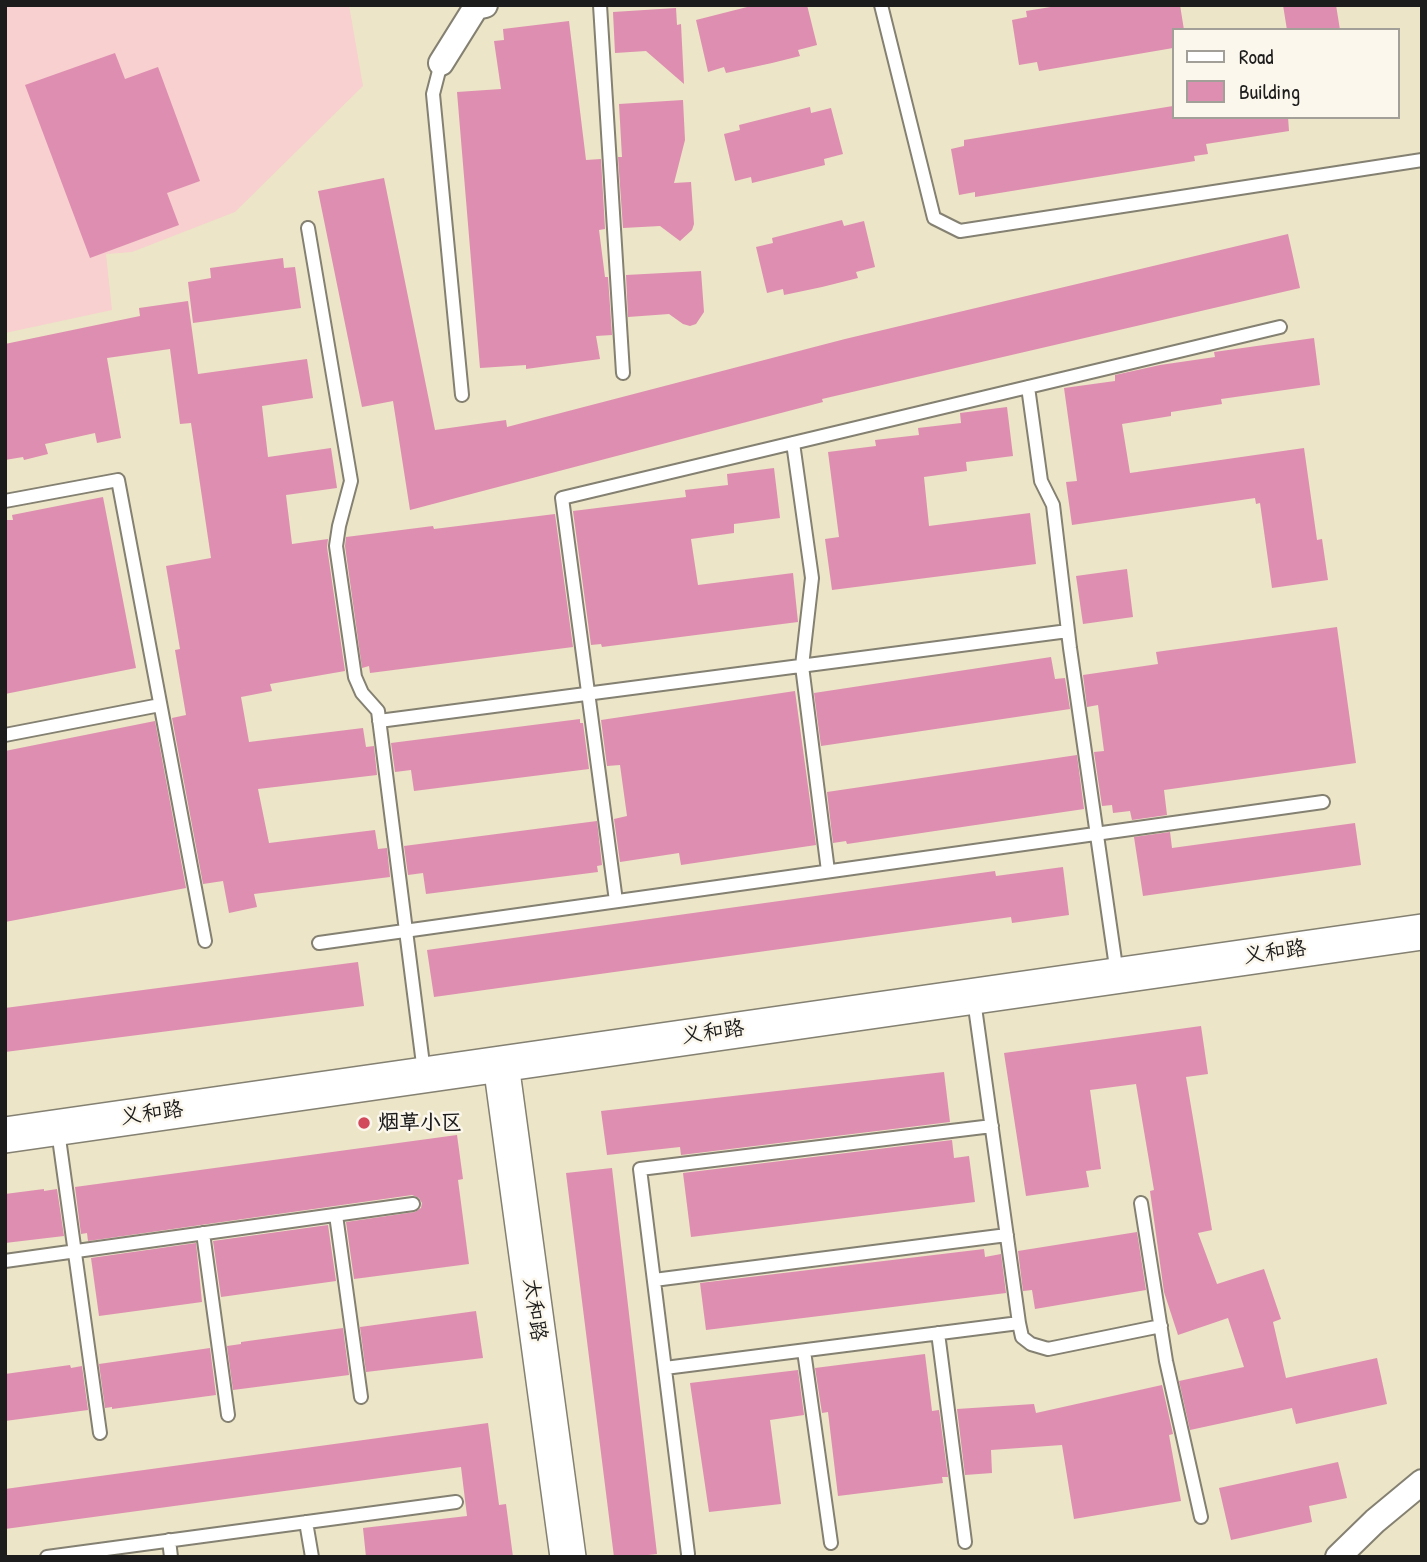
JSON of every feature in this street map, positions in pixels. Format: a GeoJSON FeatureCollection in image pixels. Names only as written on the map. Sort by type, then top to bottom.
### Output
{"type":"FeatureCollection","features":[{"type":"Feature","properties":{"kind":"street"},"geometry":{"type":"LineString","coordinates":[[442,63],[476,7],[485,5]]}},
{"type":"Feature","properties":{"kind":"street","name":"义和路"},"geometry":{"type":"LineString","coordinates":[[5,1135],[1422,932]]}},
{"type":"Feature","properties":{"kind":"street","name":"太和路"},"geometry":{"type":"LineString","coordinates":[[501,1064],[568,1557]]}},
{"type":"Feature","properties":{"kind":"street"},"geometry":{"type":"LineString","coordinates":[[1338,1557],[1375,1521],[1422,1482]]}},
{"type":"Feature","properties":{"kind":"lane"},"geometry":{"type":"LineString","coordinates":[[600,5],[623,373]]}},
{"type":"Feature","properties":{"kind":"lane"},"geometry":{"type":"LineString","coordinates":[[881,5],[934,218],[960,231],[1422,160]]}},
{"type":"Feature","properties":{"kind":"lane"},"geometry":{"type":"LineString","coordinates":[[442,63],[433,93],[462,395]]}},
{"type":"Feature","properties":{"kind":"lane"},"geometry":{"type":"LineString","coordinates":[[308,228],[351,481],[336,546],[355,677],[362,693],[378,711],[425,1075]]}},
{"type":"Feature","properties":{"kind":"lane"},"geometry":{"type":"LineString","coordinates":[[616,901],[562,498],[1280,327]]}},
{"type":"Feature","properties":{"kind":"lane"},"geometry":{"type":"LineString","coordinates":[[1028,387],[1041,481],[1053,505],[1068,631],[1117,975]]}},
{"type":"Feature","properties":{"kind":"lane"},"geometry":{"type":"LineString","coordinates":[[793,443],[812,578],[802,666],[828,872]]}},
{"type":"Feature","properties":{"kind":"lane"},"geometry":{"type":"LineString","coordinates":[[5,501],[118,480],[205,941]]}},
{"type":"Feature","properties":{"kind":"lane"},"geometry":{"type":"LineString","coordinates":[[379,720],[1068,631]]}},
{"type":"Feature","properties":{"kind":"lane"},"geometry":{"type":"LineString","coordinates":[[5,735],[160,705]]}},
{"type":"Feature","properties":{"kind":"lane"},"geometry":{"type":"LineString","coordinates":[[319,943],[1323,802]]}},
{"type":"Feature","properties":{"kind":"lane"},"geometry":{"type":"LineString","coordinates":[[974,996],[1022,1337],[1031,1344],[1048,1349],[1161,1326]]}},
{"type":"Feature","properties":{"kind":"lane"},"geometry":{"type":"LineString","coordinates":[[688,1553],[640,1169],[992,1126]]}},
{"type":"Feature","properties":{"kind":"lane"},"geometry":{"type":"LineString","coordinates":[[57,1128],[100,1433]]}},
{"type":"Feature","properties":{"kind":"lane"},"geometry":{"type":"LineString","coordinates":[[1141,1203],[1161,1326],[1201,1517]]}},
{"type":"Feature","properties":{"kind":"lane"},"geometry":{"type":"LineString","coordinates":[[5,1261],[413,1204]]}},
{"type":"Feature","properties":{"kind":"lane"},"geometry":{"type":"LineString","coordinates":[[336,1215],[361,1397]]}},
{"type":"Feature","properties":{"kind":"lane"},"geometry":{"type":"LineString","coordinates":[[203,1233],[228,1415]]}},
{"type":"Feature","properties":{"kind":"lane"},"geometry":{"type":"LineString","coordinates":[[654,1280],[1007,1235]]}},
{"type":"Feature","properties":{"kind":"lane"},"geometry":{"type":"LineString","coordinates":[[665,1368],[1019,1323]]}},
{"type":"Feature","properties":{"kind":"lane"},"geometry":{"type":"LineString","coordinates":[[938,1334],[965,1542]]}},
{"type":"Feature","properties":{"kind":"lane"},"geometry":{"type":"LineString","coordinates":[[804,1351],[831,1544]]}},
{"type":"Feature","properties":{"kind":"lane"},"geometry":{"type":"LineString","coordinates":[[47,1557],[456,1502]]}},
{"type":"Feature","properties":{"kind":"lane"},"geometry":{"type":"LineString","coordinates":[[306,1522],[312,1557]]}},
{"type":"Feature","properties":{"kind":"lane"},"geometry":{"type":"LineString","coordinates":[[169,1540],[171,1557]]}},
{"type":"Feature","properties":{"kind":"shaded area"},"geometry":{"type":"Polygon","coordinates":[[[5,5],[349,5],[363,86],[235,212],[132,252],[106,254],[112,310],[5,333],[5,5]]]}},
{"type":"Feature","properties":{"kind":"building"},"geometry":{"type":"Polygon","coordinates":[[[755,5],[807,5],[817,45],[798,50],[800,56],[772,63],[726,73],[724,67],[708,72],[696,20],[755,5]]]}},
{"type":"Feature","properties":{"kind":"building"},"geometry":{"type":"Polygon","coordinates":[[[1063,5],[1180,5],[1184,28],[1172,28],[1172,48],[1039,71],[1037,62],[1019,65],[1012,20],[1027,17],[1026,11],[1063,5]]]}},
{"type":"Feature","properties":{"kind":"building"},"geometry":{"type":"Polygon","coordinates":[[[1283,5],[1336,5],[1340,28],[1287,28],[1283,5]]]}},
{"type":"Feature","properties":{"kind":"building"},"geometry":{"type":"Polygon","coordinates":[[[676,8],[677,25],[681,24],[684,84],[646,51],[615,53],[613,12],[676,8]]]}},
{"type":"Feature","properties":{"kind":"building"},"geometry":{"type":"Polygon","coordinates":[[[569,21],[586,160],[601,159],[605,229],[599,230],[605,277],[608,277],[612,335],[596,336],[600,359],[526,369],[526,365],[480,368],[457,92],[501,89],[494,41],[504,40],[503,29],[569,21]]]}},
{"type":"Feature","properties":{"kind":"building"},"geometry":{"type":"Polygon","coordinates":[[[115,53],[125,79],[158,67],[200,181],[167,193],[179,225],[90,258],[25,85],[115,53]]]}},
{"type":"Feature","properties":{"kind":"building"},"geometry":{"type":"Polygon","coordinates":[[[683,100],[685,140],[674,183],[691,182],[694,224],[692,230],[680,241],[660,226],[623,228],[618,157],[622,157],[619,104],[683,100]]]}},
{"type":"Feature","properties":{"kind":"building"},"geometry":{"type":"Polygon","coordinates":[[[1172,106],[1172,119],[1288,119],[1289,131],[1206,144],[1208,154],[1194,156],[1195,161],[975,197],[975,192],[959,195],[951,149],[964,146],[964,140],[1172,106]]]}},
{"type":"Feature","properties":{"kind":"building"},"geometry":{"type":"Polygon","coordinates":[[[810,107],[811,113],[831,108],[843,154],[824,159],[825,165],[752,183],[751,177],[735,181],[724,134],[740,130],[739,125],[810,107]]]}},
{"type":"Feature","properties":{"kind":"building"},"geometry":{"type":"Polygon","coordinates":[[[384,178],[435,430],[506,420],[507,427],[845,339],[1288,234],[1300,288],[822,399],[823,402],[410,510],[393,401],[362,407],[318,191],[384,178]]]}},
{"type":"Feature","properties":{"kind":"building"},"geometry":{"type":"Polygon","coordinates":[[[842,220],[844,226],[864,221],[875,267],[856,272],[858,278],[822,287],[784,295],[783,289],[767,293],[756,247],[773,243],[772,238],[842,220]]]}},
{"type":"Feature","properties":{"kind":"building"},"geometry":{"type":"Polygon","coordinates":[[[283,258],[284,268],[295,267],[301,308],[193,323],[188,282],[211,278],[210,268],[283,258]]]}},
{"type":"Feature","properties":{"kind":"building"},"geometry":{"type":"Polygon","coordinates":[[[701,271],[704,312],[696,324],[683,324],[669,314],[628,317],[626,275],[701,271]]]}},
{"type":"Feature","properties":{"kind":"building"},"geometry":{"type":"Polygon","coordinates":[[[188,301],[198,374],[307,359],[313,398],[262,406],[268,457],[331,448],[337,488],[286,495],[292,544],[328,539],[345,671],[270,684],[272,691],[241,697],[249,742],[363,728],[366,747],[374,746],[377,775],[258,789],[269,843],[375,830],[378,849],[387,848],[390,877],[254,894],[257,907],[229,913],[223,881],[203,884],[172,718],[186,715],[175,650],[180,649],[166,566],[211,558],[191,423],[180,424],[170,349],[107,358],[121,438],[97,443],[95,433],[45,444],[48,454],[24,460],[23,457],[5,460],[5,344],[140,316],[139,308],[188,301]]]}},
{"type":"Feature","properties":{"kind":"building"},"geometry":{"type":"Polygon","coordinates":[[[1314,338],[1320,385],[1221,399],[1222,404],[1171,412],[1171,416],[1122,424],[1130,473],[1304,448],[1317,540],[1322,539],[1328,580],[1272,588],[1260,503],[1256,504],[1255,498],[1072,525],[1066,482],[1077,481],[1064,388],[1115,381],[1115,375],[1215,357],[1214,352],[1314,338]]]}},
{"type":"Feature","properties":{"kind":"building"},"geometry":{"type":"Polygon","coordinates":[[[1007,407],[1013,456],[966,462],[967,471],[924,477],[929,526],[1030,513],[1036,564],[832,590],[825,539],[839,537],[828,452],[876,446],[875,440],[919,435],[918,428],[961,423],[960,413],[1007,407]]]}},
{"type":"Feature","properties":{"kind":"building"},"geometry":{"type":"Polygon","coordinates":[[[774,468],[780,518],[734,524],[734,533],[691,539],[698,585],[793,573],[798,622],[602,647],[601,644],[591,645],[573,511],[686,497],[685,490],[728,485],[727,474],[774,468]]]}},
{"type":"Feature","properties":{"kind":"building"},"geometry":{"type":"Polygon","coordinates":[[[103,497],[136,668],[5,694],[5,520],[13,520],[12,515],[103,497]]]}},
{"type":"Feature","properties":{"kind":"building"},"geometry":{"type":"Polygon","coordinates":[[[555,514],[573,647],[370,673],[369,666],[362,668],[346,537],[555,514]]]}},
{"type":"Feature","properties":{"kind":"building"},"geometry":{"type":"Polygon","coordinates":[[[1127,569],[1133,617],[1083,624],[1076,576],[1127,569]]]}},
{"type":"Feature","properties":{"kind":"building"},"geometry":{"type":"Polygon","coordinates":[[[1337,627],[1356,763],[1164,790],[1167,815],[1132,820],[1130,811],[1113,813],[1112,805],[1102,806],[1094,752],[1104,751],[1098,705],[1087,707],[1083,675],[1158,664],[1156,652],[1337,627]]]}},
{"type":"Feature","properties":{"kind":"building"},"geometry":{"type":"Polygon","coordinates":[[[1051,657],[1055,679],[1065,678],[1070,709],[821,746],[814,693],[1051,657]]]}},
{"type":"Feature","properties":{"kind":"building"},"geometry":{"type":"Polygon","coordinates":[[[795,691],[816,845],[681,865],[679,853],[620,862],[614,819],[627,816],[620,765],[607,766],[601,720],[795,691]]]}},
{"type":"Feature","properties":{"kind":"building"},"geometry":{"type":"Polygon","coordinates":[[[580,719],[580,723],[583,723],[589,769],[414,791],[411,770],[395,772],[391,743],[580,719]]]}},
{"type":"Feature","properties":{"kind":"building"},"geometry":{"type":"Polygon","coordinates":[[[155,721],[186,888],[5,922],[5,751],[155,721]]]}},
{"type":"Feature","properties":{"kind":"building"},"geometry":{"type":"Polygon","coordinates":[[[1077,755],[1084,809],[847,844],[846,841],[833,843],[827,792],[1077,755]]]}},
{"type":"Feature","properties":{"kind":"building"},"geometry":{"type":"Polygon","coordinates":[[[597,821],[602,865],[597,866],[598,872],[426,894],[423,873],[408,875],[404,846],[597,821]]]}},
{"type":"Feature","properties":{"kind":"building"},"geometry":{"type":"Polygon","coordinates":[[[1355,823],[1361,865],[1143,896],[1134,837],[1170,832],[1172,848],[1355,823]]]}},
{"type":"Feature","properties":{"kind":"building"},"geometry":{"type":"Polygon","coordinates":[[[1063,867],[1069,915],[1012,923],[1011,917],[434,997],[427,950],[995,871],[996,876],[1063,867]]]}},
{"type":"Feature","properties":{"kind":"building"},"geometry":{"type":"Polygon","coordinates":[[[358,962],[364,1006],[5,1052],[5,1008],[358,962]]]}},
{"type":"Feature","properties":{"kind":"building"},"geometry":{"type":"Polygon","coordinates":[[[1201,1026],[1208,1074],[1186,1077],[1212,1230],[1198,1233],[1217,1284],[1264,1269],[1281,1319],[1273,1322],[1286,1378],[1377,1358],[1387,1404],[1296,1424],[1292,1408],[1190,1430],[1179,1381],[1244,1367],[1228,1318],[1178,1335],[1164,1292],[1150,1191],[1154,1190],[1136,1084],[1090,1090],[1101,1169],[1086,1171],[1089,1187],[1026,1196],[1004,1053],[1201,1026]]]}},
{"type":"Feature","properties":{"kind":"building"},"geometry":{"type":"Polygon","coordinates":[[[944,1072],[950,1122],[681,1155],[680,1147],[607,1155],[601,1111],[944,1072]]]}},
{"type":"Feature","properties":{"kind":"building"},"geometry":{"type":"Polygon","coordinates":[[[457,1135],[463,1179],[458,1180],[469,1264],[354,1279],[346,1222],[415,1212],[421,1208],[422,1203],[412,1195],[88,1241],[87,1233],[81,1234],[75,1187],[457,1135]]]}},
{"type":"Feature","properties":{"kind":"building"},"geometry":{"type":"Polygon","coordinates":[[[952,1140],[954,1158],[969,1156],[975,1202],[691,1237],[683,1173],[952,1140]]]}},
{"type":"Feature","properties":{"kind":"building"},"geometry":{"type":"Polygon","coordinates":[[[612,1168],[657,1554],[630,1557],[614,1557],[566,1173],[612,1168]]]}},
{"type":"Feature","properties":{"kind":"building"},"geometry":{"type":"Polygon","coordinates":[[[57,1189],[64,1236],[5,1243],[5,1194],[57,1189]]]}},
{"type":"Feature","properties":{"kind":"building"},"geometry":{"type":"Polygon","coordinates":[[[328,1225],[336,1281],[221,1297],[213,1241],[328,1225]]]}},
{"type":"Feature","properties":{"kind":"building"},"geometry":{"type":"Polygon","coordinates":[[[1137,1232],[1146,1290],[1035,1309],[1032,1290],[1023,1291],[1018,1251],[1137,1232]]]}},
{"type":"Feature","properties":{"kind":"building"},"geometry":{"type":"Polygon","coordinates":[[[196,1243],[202,1302],[99,1316],[91,1258],[196,1243]]]}},
{"type":"Feature","properties":{"kind":"building"},"geometry":{"type":"Polygon","coordinates":[[[984,1249],[985,1257],[1001,1254],[1006,1293],[706,1330],[700,1283],[984,1249]]]}},
{"type":"Feature","properties":{"kind":"building"},"geometry":{"type":"Polygon","coordinates":[[[476,1311],[483,1358],[366,1372],[360,1327],[476,1311]]]}},
{"type":"Feature","properties":{"kind":"building"},"geometry":{"type":"Polygon","coordinates":[[[343,1328],[349,1375],[233,1390],[227,1346],[343,1328]]]}},
{"type":"Feature","properties":{"kind":"building"},"geometry":{"type":"Polygon","coordinates":[[[210,1348],[216,1395],[105,1408],[99,1364],[210,1348]]]}},
{"type":"Feature","properties":{"kind":"building"},"geometry":{"type":"Polygon","coordinates":[[[925,1354],[932,1411],[939,1410],[948,1477],[942,1477],[943,1483],[838,1496],[828,1412],[822,1413],[815,1368],[925,1354]]]}},
{"type":"Feature","properties":{"kind":"building"},"geometry":{"type":"Polygon","coordinates":[[[70,1365],[71,1368],[82,1366],[88,1410],[5,1421],[5,1374],[70,1365]]]}},
{"type":"Feature","properties":{"kind":"building"},"geometry":{"type":"Polygon","coordinates":[[[798,1370],[804,1415],[770,1420],[781,1504],[709,1512],[690,1383],[798,1370]]]}},
{"type":"Feature","properties":{"kind":"building"},"geometry":{"type":"Polygon","coordinates":[[[1162,1385],[1173,1434],[1169,1435],[1181,1501],[1074,1519],[1062,1445],[991,1450],[992,1473],[965,1475],[957,1409],[1034,1404],[1036,1413],[1162,1385]]]}},
{"type":"Feature","properties":{"kind":"building"},"geometry":{"type":"Polygon","coordinates":[[[488,1423],[499,1505],[506,1504],[513,1557],[366,1557],[363,1528],[467,1516],[461,1467],[5,1529],[5,1489],[488,1423]]]}},
{"type":"Feature","properties":{"kind":"building"},"geometry":{"type":"Polygon","coordinates":[[[1338,1462],[1347,1498],[1309,1506],[1312,1522],[1231,1540],[1219,1488],[1338,1462]]]}},
{"type":"Feature","properties":{"kind":"place","name":"烟草小区"},"geometry":{"type":"Point","coordinates":[364,1123]}}]}
